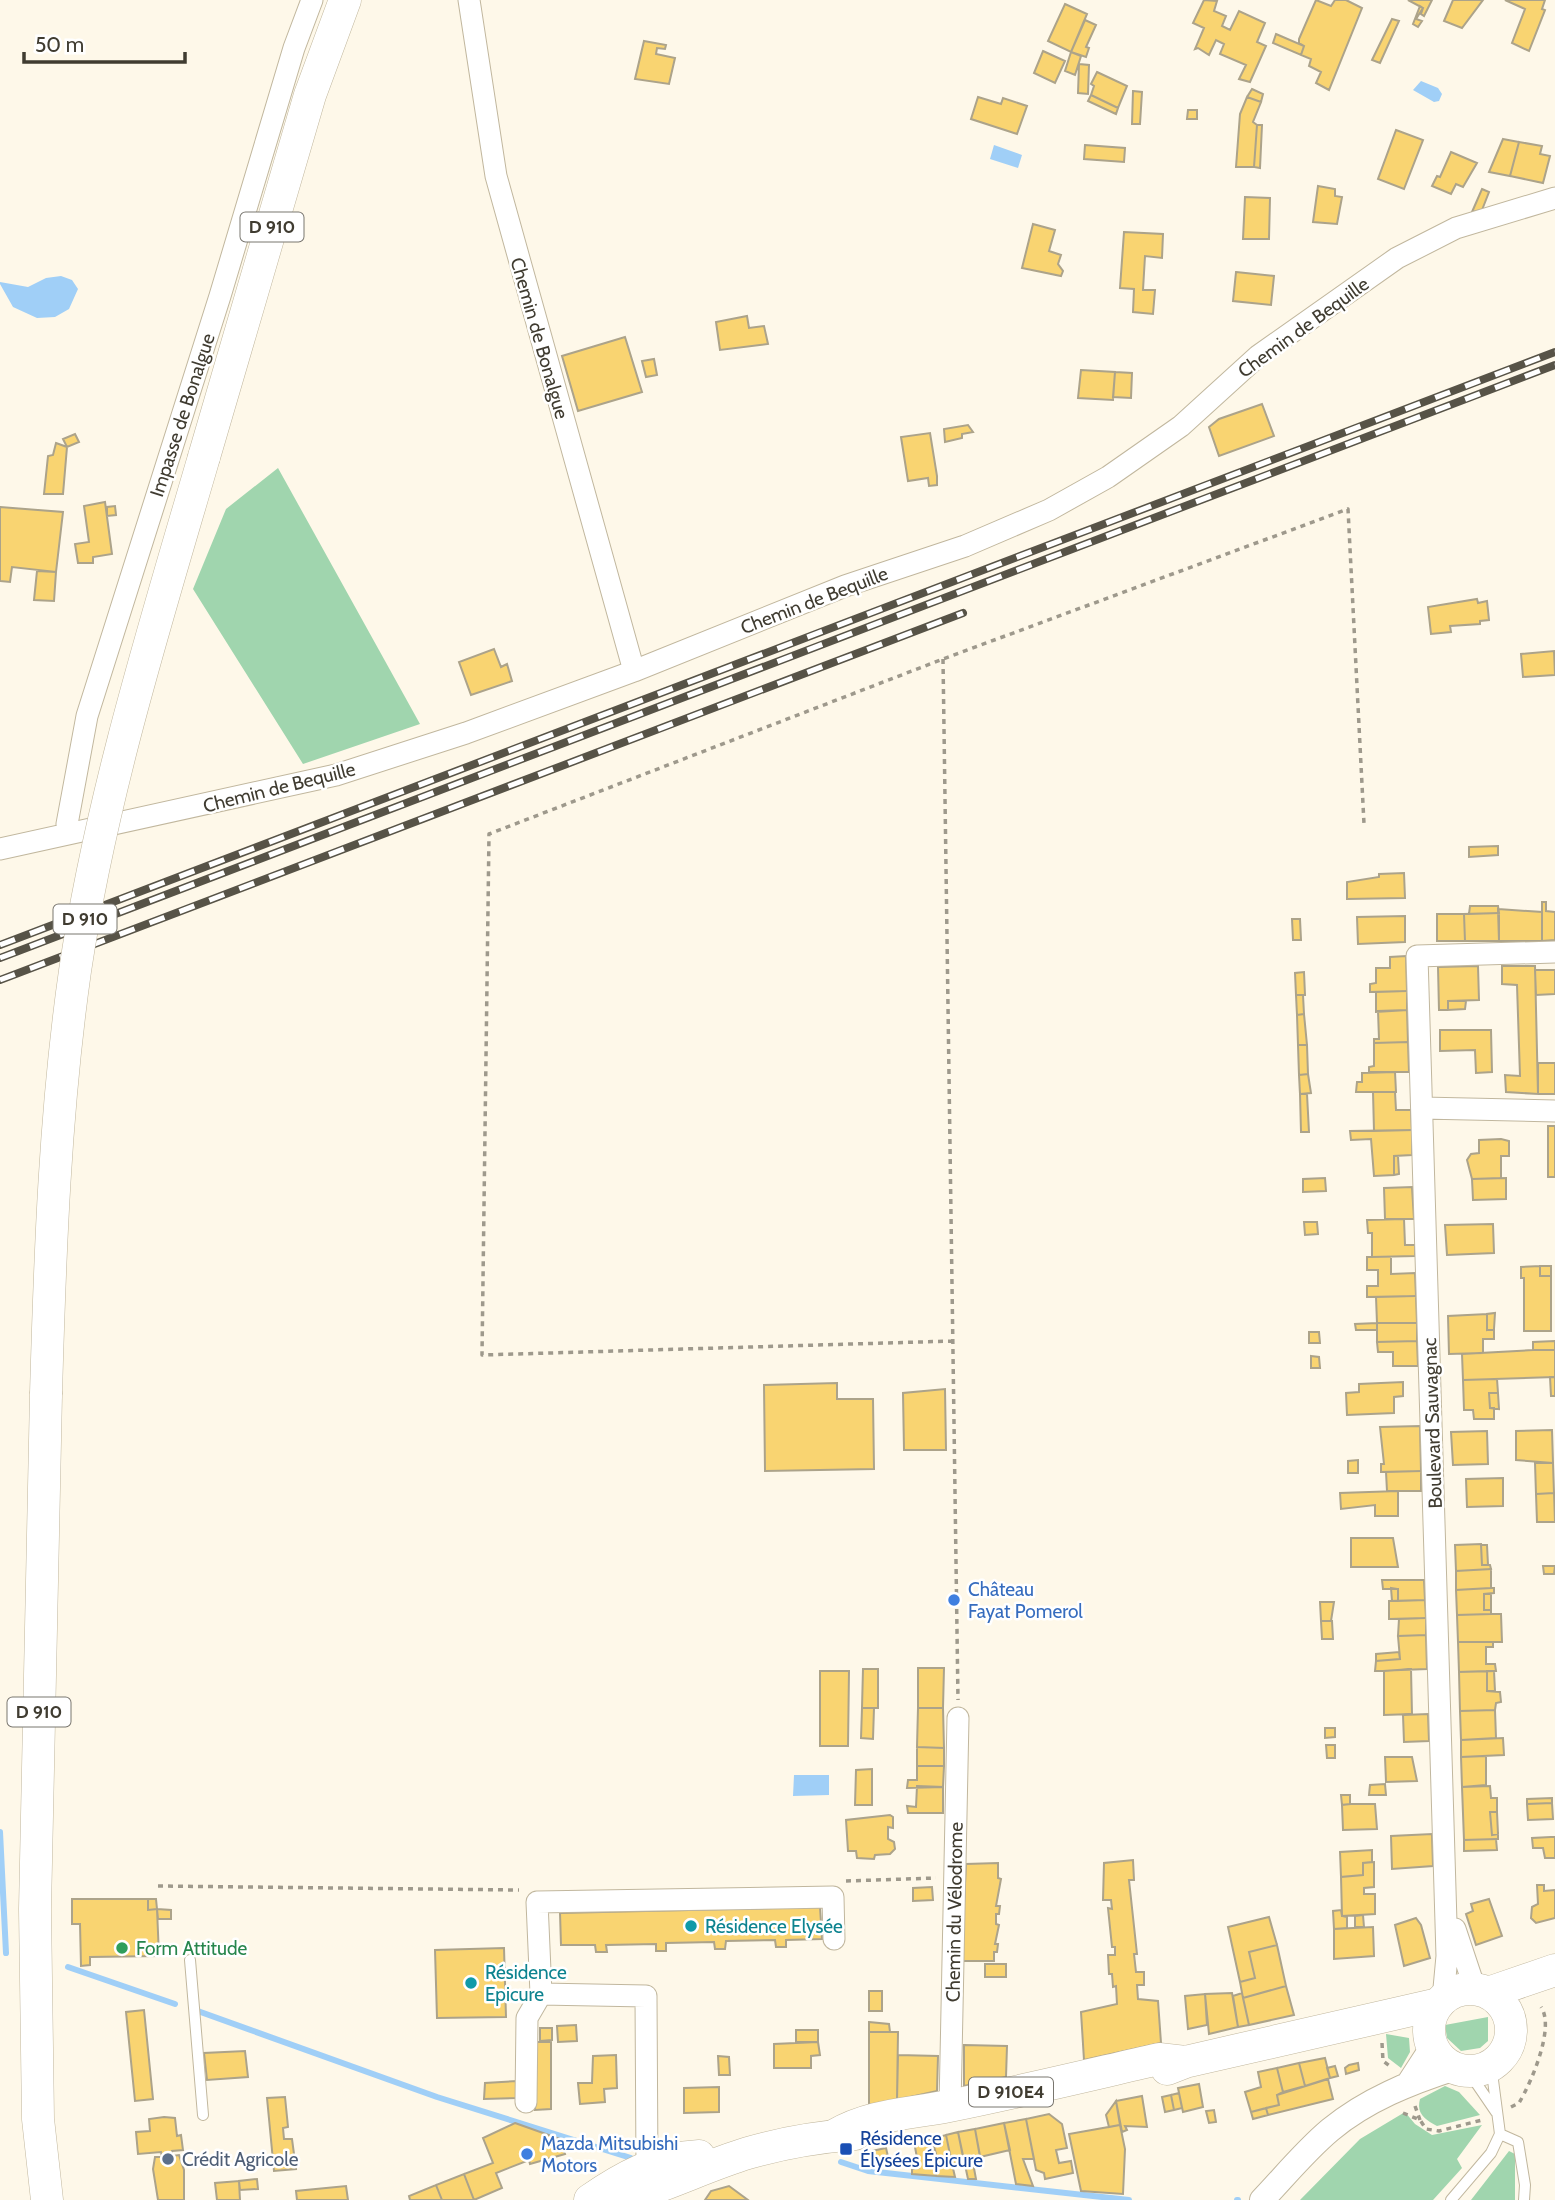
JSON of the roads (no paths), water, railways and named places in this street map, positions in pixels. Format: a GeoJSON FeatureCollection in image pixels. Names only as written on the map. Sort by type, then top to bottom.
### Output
{"type":"FeatureCollection","features":[{"type":"Feature","properties":{"kind":"main road","name":"D 910"},"geometry":{"type":"LineString","coordinates":[[47,2200],[38,2119],[35,1909],[46,1394],[57,1125],[75,970],[111,797],[160,608],[310,95],[345,0]]}},
{"type":"Feature","properties":{"kind":"main road"},"geometry":{"type":"LineString","coordinates":[[1481,1991],[1555,1970]]}},
{"type":"Feature","properties":{"kind":"main road"},"geometry":{"type":"LineString","coordinates":[[1511,2024],[1499,2000],[1481,1991],[1464,1989],[1451,2041],[1507,2047],[1511,2024],[1534,1998],[1548,1996]]}},
{"type":"Feature","properties":{"kind":"main road","name":"D 910"},"geometry":{"type":"LineString","coordinates":[[37,2030],[59,2200]]}},
{"type":"Feature","properties":{"kind":"main road","name":"D 910E4"},"geometry":{"type":"LineString","coordinates":[[590,2200],[646,2184],[689,2156],[746,2154],[835,2135],[856,2123],[950,2106],[1159,2059],[1185,2062],[1312,2033],[1451,2041]]}},
{"type":"Feature","properties":{"kind":"street","name":"Impasse de Bonalgue"},"geometry":{"type":"LineString","coordinates":[[68,834],[67,824],[87,716],[220,296],[294,48],[312,0]]}},
{"type":"Feature","properties":{"kind":"street","name":"Chemin de Bonalgue"},"geometry":{"type":"LineString","coordinates":[[469,0],[496,176],[634,671]]}},
{"type":"Feature","properties":{"kind":"street","name":"Chemin de Bequille"},"geometry":{"type":"LineString","coordinates":[[0,849],[336,775],[466,733],[634,671],[845,586],[965,547],[1049,510],[1108,477],[1181,425],[1258,356],[1397,258],[1456,228],[1555,198]]}},
{"type":"Feature","properties":{"kind":"street","name":"Boulevard Sauvagnac"},"geometry":{"type":"LineString","coordinates":[[1451,2041],[1444,1890],[1417,956],[1555,952]]}},
{"type":"Feature","properties":{"kind":"street"},"geometry":{"type":"LineString","coordinates":[[1422,1108],[1555,1111]]}},
{"type":"Feature","properties":{"kind":"street","name":"Chemin du Vélodrome"},"geometry":{"type":"LineString","coordinates":[[950,2106],[958,1718]]}},
{"type":"Feature","properties":{"kind":"street","name":"Boulevard Sauvagnac"},"geometry":{"type":"LineString","coordinates":[[1444,1890],[1461,1953],[1481,1991]]}},
{"type":"Feature","properties":{"kind":"street"},"geometry":{"type":"LineString","coordinates":[[526,2102],[527,2018],[541,1994],[537,1902],[833,1897],[834,1939]]}},
{"type":"Feature","properties":{"kind":"street"},"geometry":{"type":"LineString","coordinates":[[541,1994],[646,1996],[646,2184]]}},
{"type":"Feature","properties":{"kind":"street"},"geometry":{"type":"LineString","coordinates":[[1262,2200],[1330,2130],[1407,2087],[1451,2041]]}},
{"type":"Feature","properties":{"kind":"lane"},"geometry":{"type":"LineString","coordinates":[[190,1960],[203,2115]]}},
{"type":"Feature","properties":{"kind":"lane"},"geometry":{"type":"LineString","coordinates":[[1451,2041],[1497,2114],[1500,2134],[1491,2152],[1451,2200]]}},
{"type":"Feature","properties":{"kind":"lane"},"geometry":{"type":"LineString","coordinates":[[1451,2041],[1497,2114]]}},
{"type":"Feature","properties":{"kind":"lane"},"geometry":{"type":"LineString","coordinates":[[1500,2134],[1518,2142],[1525,2185],[1524,2200]]}},
{"type":"Feature","properties":{"kind":"water"},"geometry":{"type":"Polygon","coordinates":[[[1421,81],[1438,88],[1442,94],[1439,101],[1434,102],[1413,90],[1421,81]]]}},
{"type":"Feature","properties":{"kind":"water"},"geometry":{"type":"Polygon","coordinates":[[[994,145],[1022,155],[1018,168],[990,159],[994,145]]]}},
{"type":"Feature","properties":{"kind":"water"},"geometry":{"type":"Polygon","coordinates":[[[61,276],[72,280],[78,289],[69,309],[55,317],[37,318],[13,307],[0,284],[28,287],[46,278],[61,276]]]}},
{"type":"Feature","properties":{"kind":"water"},"geometry":{"type":"Polygon","coordinates":[[[794,1775],[829,1775],[829,1795],[793,1796],[794,1775]]]}},
{"type":"Feature","properties":{"kind":"waterway"},"geometry":{"type":"LineString","coordinates":[[0,1832],[6,1953]]}},
{"type":"Feature","properties":{"kind":"waterway"},"geometry":{"type":"LineString","coordinates":[[68,1967],[175,2004]]}},
{"type":"Feature","properties":{"kind":"waterway"},"geometry":{"type":"LineString","coordinates":[[195,2010],[437,2097],[631,2158]]}},
{"type":"Feature","properties":{"kind":"waterway"},"geometry":{"type":"LineString","coordinates":[[841,2162],[868,2171],[1129,2200]]}},
{"type":"Feature","properties":{"kind":"railway"},"geometry":{"type":"LineString","coordinates":[[0,945],[1555,352]]}},
{"type":"Feature","properties":{"kind":"railway"},"geometry":{"type":"LineString","coordinates":[[0,958],[1555,365]]}},
{"type":"Feature","properties":{"kind":"railway"},"geometry":{"type":"LineString","coordinates":[[0,980],[963,613]]}},
{"type":"Feature","properties":{"kind":"place","name":"Château Fayat Pomerol"},"geometry":{"type":"Point","coordinates":[954,1600]}},
{"type":"Feature","properties":{"kind":"place","name":"Résidence Elysée"},"geometry":{"type":"Point","coordinates":[691,1926]}},
{"type":"Feature","properties":{"kind":"place","name":"Form Attitude"},"geometry":{"type":"Point","coordinates":[122,1948]}},
{"type":"Feature","properties":{"kind":"place","name":"Résidence Epicure"},"geometry":{"type":"Point","coordinates":[471,1983]}},
{"type":"Feature","properties":{"kind":"place","name":"Résidence Élysées Épicure"},"geometry":{"type":"Point","coordinates":[846,2149]}},
{"type":"Feature","properties":{"kind":"place","name":"Mazda Mitsubishi Motors"},"geometry":{"type":"Point","coordinates":[527,2154]}},
{"type":"Feature","properties":{"kind":"place","name":"Crédit Agricole"},"geometry":{"type":"Point","coordinates":[168,2159]}}]}
